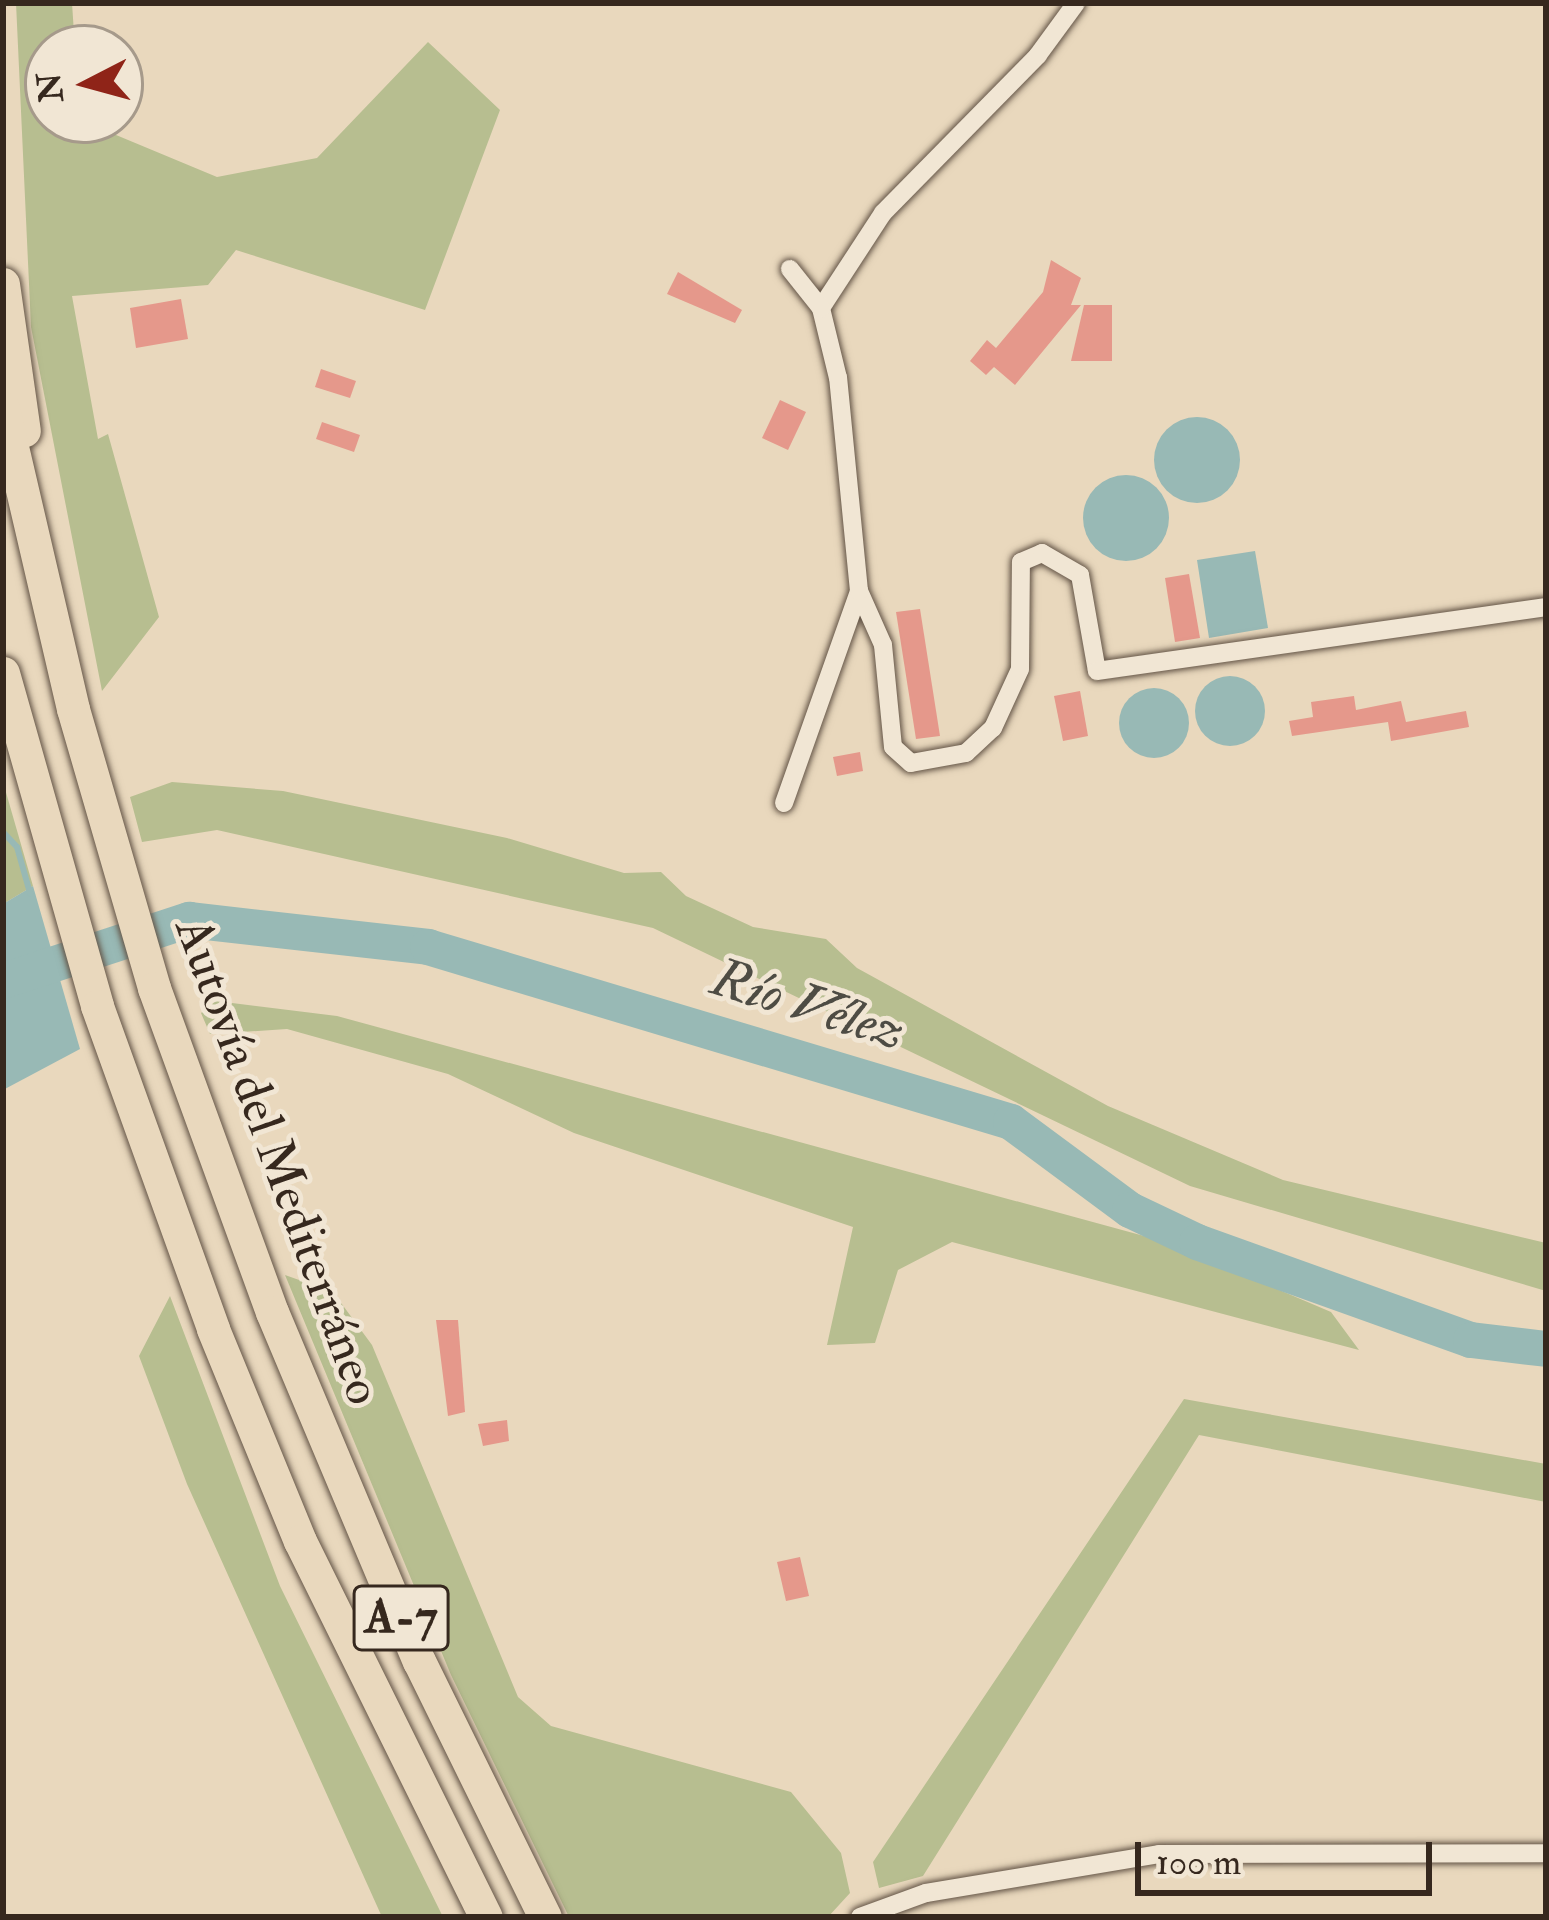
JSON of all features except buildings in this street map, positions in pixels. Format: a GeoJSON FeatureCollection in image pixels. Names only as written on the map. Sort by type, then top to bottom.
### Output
{"type":"FeatureCollection","features":[{"type":"Feature","properties":{"kind":"highway"},"geometry":{"type":"LineString","coordinates":[[3,284],[56,641]]}},
{"type":"Feature","properties":{"kind":"highway","name":"Autovía del Mediterráneo"},"geometry":{"type":"LineString","coordinates":[[3,408],[56,641],[154,988],[272,1312],[419,1661],[545,1917]]}},
{"type":"Feature","properties":{"kind":"highway","name":"A-7"},"geometry":{"type":"LineString","coordinates":[[3,674],[97,1006],[213,1329],[300,1541],[486,1917]]}},
{"type":"Feature","properties":{"kind":"highway"},"geometry":{"type":"LineString","coordinates":[[3,686],[16,730]]}},
{"type":"Feature","properties":{"kind":"street"},"geometry":{"type":"LineString","coordinates":[[820,308],[883,213],[1038,55],[1076,3]]}},
{"type":"Feature","properties":{"kind":"street"},"geometry":{"type":"LineString","coordinates":[[790,269],[820,308],[838,378],[859,591],[883,646],[893,747],[911,763],[935,763],[966,754],[1008,702],[1025,640],[1021,562],[1042,553],[1080,575],[1097,671],[1546,607]]}},
{"type":"Feature","properties":{"kind":"street"},"geometry":{"type":"LineString","coordinates":[[784,802],[859,591]]}},
{"type":"Feature","properties":{"kind":"street"},"geometry":{"type":"LineString","coordinates":[[860,1917],[926,1893],[1159,1854],[1546,1853]]}},
{"type":"Feature","properties":{"kind":"green space"},"geometry":{"type":"Polygon","coordinates":[[[16,3],[72,3],[73,24],[24,24],[24,144],[138,144],[217,177],[317,158],[428,42],[500,110],[425,310],[236,250],[208,285],[72,296],[98,439],[108,434],[159,617],[102,691],[31,327],[16,3]]]}},
{"type":"Feature","properties":{"kind":"green space"},"geometry":{"type":"Polygon","coordinates":[[[3,782],[33,886],[3,904],[3,782]]]}},
{"type":"Feature","properties":{"kind":"green space"},"geometry":{"type":"Polygon","coordinates":[[[172,782],[283,791],[507,838],[624,873],[661,872],[686,896],[753,927],[826,939],[857,968],[1108,1106],[1283,1180],[1546,1243],[1546,1291],[1190,1186],[653,928],[217,830],[142,842],[130,797],[172,782]]]}},
{"type":"Feature","properties":{"kind":"green space"},"geometry":{"type":"Polygon","coordinates":[[[216,1001],[337,1016],[1166,1242],[1331,1312],[1359,1350],[952,1242],[898,1270],[875,1343],[827,1345],[853,1227],[574,1133],[448,1074],[287,1029],[210,1034],[201,1013],[216,1001]]]}},
{"type":"Feature","properties":{"kind":"green space"},"geometry":{"type":"Polygon","coordinates":[[[285,1275],[333,1292],[372,1345],[518,1697],[551,1726],[791,1792],[841,1853],[850,1893],[828,1917],[569,1917],[451,1675],[285,1275]]]}},
{"type":"Feature","properties":{"kind":"green space"},"geometry":{"type":"Polygon","coordinates":[[[170,1296],[280,1586],[443,1917],[382,1917],[187,1484],[139,1356],[170,1296]]]}},
{"type":"Feature","properties":{"kind":"green space"},"geometry":{"type":"Polygon","coordinates":[[[1184,1399],[1546,1464],[1546,1502],[1199,1435],[923,1876],[879,1888],[873,1862],[1184,1399]]]}},
{"type":"Feature","properties":{"kind":"water"},"geometry":{"type":"Polygon","coordinates":[[[1197,417],[1213,420],[1227,430],[1237,444],[1237,476],[1227,490],[1213,500],[1197,503],[1181,500],[1167,490],[1157,476],[1154,460],[1157,444],[1167,430],[1181,420],[1197,417]]]}},
{"type":"Feature","properties":{"kind":"water"},"geometry":{"type":"Polygon","coordinates":[[[1126,475],[1142,478],[1156,488],[1166,502],[1166,534],[1156,548],[1142,558],[1126,561],[1110,558],[1096,548],[1086,534],[1083,518],[1086,502],[1096,488],[1110,478],[1126,475]]]}},
{"type":"Feature","properties":{"kind":"water"},"geometry":{"type":"Polygon","coordinates":[[[1255,551],[1268,628],[1209,638],[1197,560],[1255,551]]]}},
{"type":"Feature","properties":{"kind":"water"},"geometry":{"type":"Polygon","coordinates":[[[1230,676],[1255,686],[1265,711],[1255,736],[1230,746],[1205,736],[1195,711],[1205,686],[1230,676]]]}},
{"type":"Feature","properties":{"kind":"water"},"geometry":{"type":"Polygon","coordinates":[[[1154,688],[1179,698],[1189,723],[1179,748],[1154,758],[1129,748],[1119,723],[1129,698],[1154,688]]]}},
{"type":"Feature","properties":{"kind":"water"},"geometry":{"type":"Polygon","coordinates":[[[33,886],[80,1049],[3,1090],[3,904],[33,886]]]}},
{"type":"Feature","properties":{"kind":"waterway"},"geometry":{"type":"LineString","coordinates":[[3,832],[17,847],[30,893]]}},
{"type":"Feature","properties":{"kind":"waterway","name":"Río Vélez"},"geometry":{"type":"LineString","coordinates":[[3,981],[189,920],[428,947],[1011,1122],[1130,1210],[1197,1242],[1471,1340],[1546,1349]]}}]}
